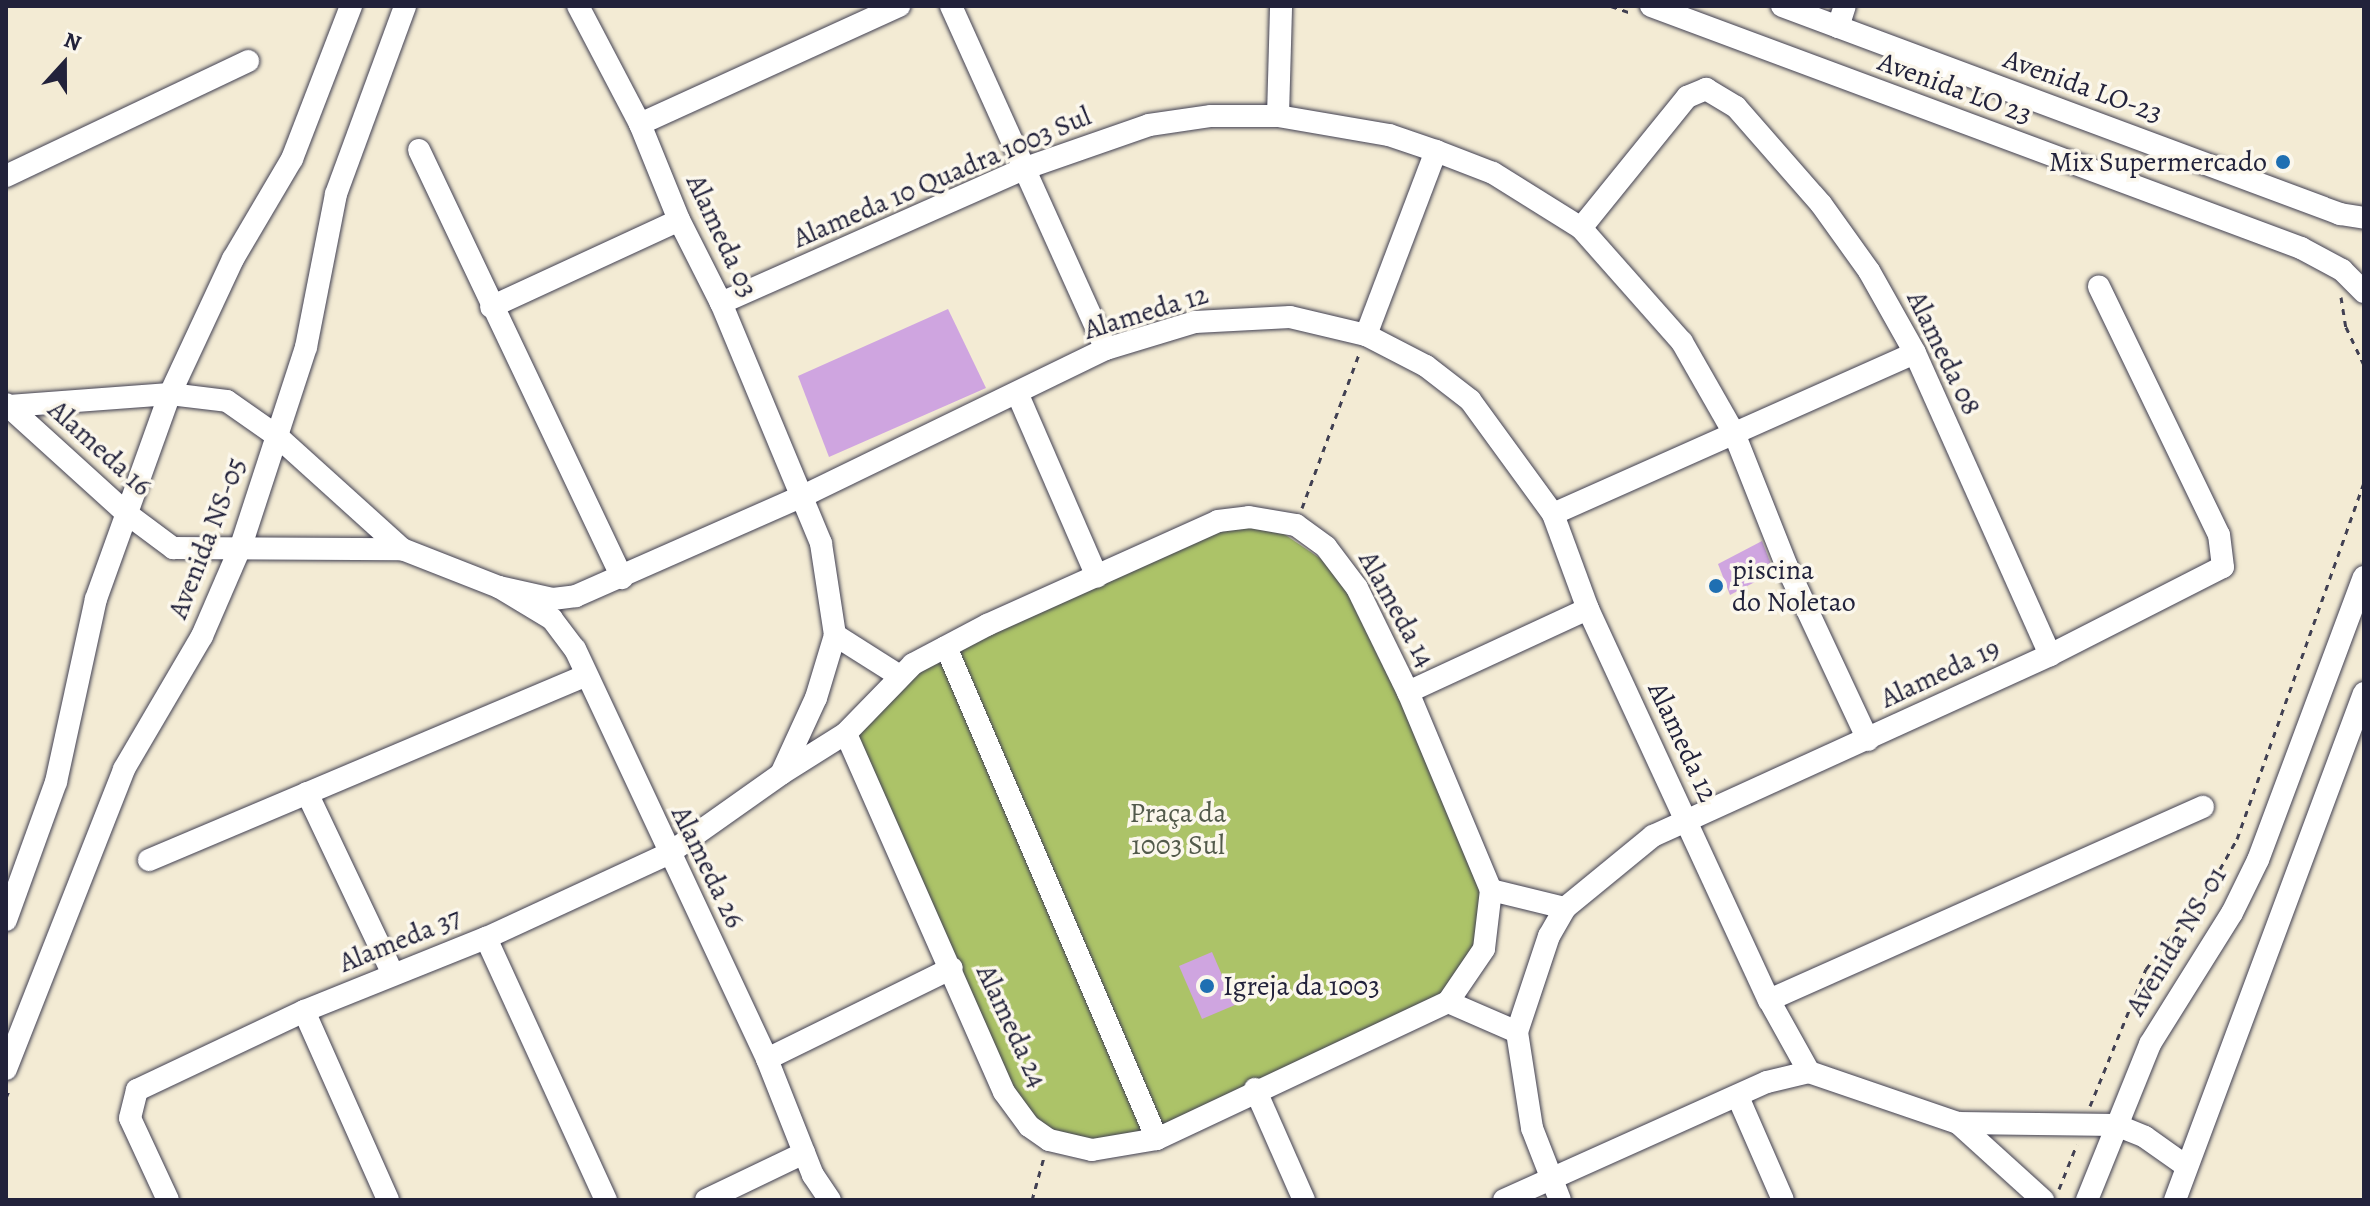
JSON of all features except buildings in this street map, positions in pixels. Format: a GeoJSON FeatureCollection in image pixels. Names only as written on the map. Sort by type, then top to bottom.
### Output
{"type":"FeatureCollection","features":[{"type":"Feature","properties":{"kind":"street"},"geometry":{"type":"LineString","coordinates":[[6,920],[56,782],[96,599],[170,394],[233,259],[292,159],[351,6]]}},
{"type":"Feature","properties":{"kind":"street","name":"Avenida NS-05"},"geometry":{"type":"LineString","coordinates":[[6,1069],[124,769],[202,636],[241,546],[306,347],[336,194],[405,6]]}},
{"type":"Feature","properties":{"kind":"street","name":"Alameda 03"},"geometry":{"type":"LineString","coordinates":[[578,6],[640,124],[679,220],[721,303],[805,495],[821,543],[835,635]]}},
{"type":"Feature","properties":{"kind":"street"},"geometry":{"type":"LineString","coordinates":[[640,124],[899,6]]}},
{"type":"Feature","properties":{"kind":"street"},"geometry":{"type":"LineString","coordinates":[[951,6],[1106,349]]}},
{"type":"Feature","properties":{"kind":"street"},"geometry":{"type":"LineString","coordinates":[[1278,116],[1281,6]]}},
{"type":"Feature","properties":{"kind":"street","name":"Avenida LO 23"},"geometry":{"type":"LineString","coordinates":[[1651,6],[2301,248],[2342,270],[2364,292]]}},
{"type":"Feature","properties":{"kind":"street","name":"Avenida LO-23"},"geometry":{"type":"LineString","coordinates":[[1782,6],[1842,16],[2340,214],[2364,218]]}},
{"type":"Feature","properties":{"kind":"street"},"geometry":{"type":"LineString","coordinates":[[6,176],[248,61]]}},
{"type":"Feature","properties":{"kind":"street","name":"Alameda 08"},"geometry":{"type":"LineString","coordinates":[[1581,228],[1687,97],[1706,89],[1736,107],[1821,204],[1869,271],[1915,353],[2050,655]]}},
{"type":"Feature","properties":{"kind":"street","name":"Alameda 10 Quadra 1003 Sul"},"geometry":{"type":"LineString","coordinates":[[721,303],[1023,169],[1149,125],[1211,116],[1278,116],[1389,135],[1436,151],[1493,173],[1581,228],[1682,342],[1734,433],[1787,567],[1868,740]]}},
{"type":"Feature","properties":{"kind":"street"},"geometry":{"type":"LineString","coordinates":[[419,150],[622,578]]}},
{"type":"Feature","properties":{"kind":"street"},"geometry":{"type":"LineString","coordinates":[[1366,335],[1436,151]]}},
{"type":"Feature","properties":{"kind":"street"},"geometry":{"type":"LineString","coordinates":[[491,307],[679,220]]}},
{"type":"Feature","properties":{"kind":"street","name":"Alameda 19"},"geometry":{"type":"LineString","coordinates":[[1565,908],[1632,849],[2217,574],[2225,561],[2219,535],[2099,287]]}},
{"type":"Feature","properties":{"kind":"street","name":"Alameda 12"},"geometry":{"type":"LineString","coordinates":[[499,587],[564,599],[622,578],[1018,395],[1106,349],[1195,322],[1249,316],[1290,317],[1366,335],[1426,366],[1470,400],[1553,514],[1588,609],[1769,1000],[1809,1072]]}},
{"type":"Feature","properties":{"kind":"street"},"geometry":{"type":"LineString","coordinates":[[1553,514],[1915,353]]}},
{"type":"Feature","properties":{"kind":"street","name":"Alameda 16"},"geometry":{"type":"LineString","coordinates":[[8,405],[170,394],[227,401],[277,436],[402,549]]}},
{"type":"Feature","properties":{"kind":"street"},"geometry":{"type":"LineString","coordinates":[[1018,395],[1097,577]]}},
{"type":"Feature","properties":{"kind":"street","name":"Alameda 16"},"geometry":{"type":"LineString","coordinates":[[8,405],[126,513],[173,548],[194,552],[241,546],[402,549],[499,587]]}},
{"type":"Feature","properties":{"kind":"street","name":"Alameda 14"},"geometry":{"type":"LineString","coordinates":[[846,733],[898,675],[946,647],[1218,521],[1249,517],[1296,525],[1326,547],[1357,588],[1408,692],[1491,890],[1484,949],[1448,1002]]}},
{"type":"Feature","properties":{"kind":"street","name":"Avenida NS-01"},"geometry":{"type":"LineString","coordinates":[[2087,1200],[2150,1044],[2232,913],[2258,860],[2364,577]]}},
{"type":"Feature","properties":{"kind":"street","name":"Alameda 26"},"geometry":{"type":"LineString","coordinates":[[499,587],[552,619],[575,649],[668,854],[767,1059],[804,1153],[830,1200]]}},
{"type":"Feature","properties":{"kind":"street"},"geometry":{"type":"LineString","coordinates":[[1408,692],[1588,609]]}},
{"type":"Feature","properties":{"kind":"street"},"geometry":{"type":"LineString","coordinates":[[781,774],[816,698],[835,635],[898,675]]}},
{"type":"Feature","properties":{"kind":"street"},"geometry":{"type":"LineString","coordinates":[[946,647],[1157,1139]]}},
{"type":"Feature","properties":{"kind":"street"},"geometry":{"type":"LineString","coordinates":[[149,860],[585,676]]}},
{"type":"Feature","properties":{"kind":"street"},"geometry":{"type":"LineString","coordinates":[[2175,1200],[2364,693]]}},
{"type":"Feature","properties":{"kind":"street"},"geometry":{"type":"LineString","coordinates":[[781,774],[846,733]]}},
{"type":"Feature","properties":{"kind":"street","name":"Alameda 24"},"geometry":{"type":"LineString","coordinates":[[846,733],[1004,1092],[1029,1126],[1049,1140],[1092,1150],[1157,1139],[1255,1089],[1448,1002]]}},
{"type":"Feature","properties":{"kind":"street","name":"Alameda 37"},"geometry":{"type":"LineString","coordinates":[[168,1200],[130,1118],[131,1099],[153,1082],[304,1011],[486,938],[668,854],[781,774]]}},
{"type":"Feature","properties":{"kind":"street"},"geometry":{"type":"LineString","coordinates":[[307,793],[393,974]]}},
{"type":"Feature","properties":{"kind":"street"},"geometry":{"type":"LineString","coordinates":[[1769,1000],[2203,807]]}},
{"type":"Feature","properties":{"kind":"street"},"geometry":{"type":"LineString","coordinates":[[1491,890],[1565,908],[1549,936],[1517,1032],[1532,1128],[1560,1200]]}},
{"type":"Feature","properties":{"kind":"street"},"geometry":{"type":"LineString","coordinates":[[486,938],[606,1200]]}},
{"type":"Feature","properties":{"kind":"street"},"geometry":{"type":"LineString","coordinates":[[767,1059],[952,968]]}},
{"type":"Feature","properties":{"kind":"street"},"geometry":{"type":"LineString","coordinates":[[1448,1002],[1517,1032]]}},
{"type":"Feature","properties":{"kind":"street"},"geometry":{"type":"LineString","coordinates":[[304,1011],[388,1200]]}},
{"type":"Feature","properties":{"kind":"street"},"geometry":{"type":"LineString","coordinates":[[1504,1200],[1786,1075],[1809,1072],[1958,1123],[2116,1125],[2145,1137],[2186,1166]]}},
{"type":"Feature","properties":{"kind":"street"},"geometry":{"type":"LineString","coordinates":[[1255,1089],[1304,1200]]}},
{"type":"Feature","properties":{"kind":"street"},"geometry":{"type":"LineString","coordinates":[[1738,1097],[1783,1200]]}},
{"type":"Feature","properties":{"kind":"street"},"geometry":{"type":"LineString","coordinates":[[1958,1123],[2043,1200]]}},
{"type":"Feature","properties":{"kind":"street"},"geometry":{"type":"LineString","coordinates":[[706,1200],[804,1153]]}},
{"type":"Feature","properties":{"kind":"path"},"geometry":{"type":"LineString","coordinates":[[1296,525],[1366,335]]}},
{"type":"Feature","properties":{"kind":"path"},"geometry":{"type":"LineString","coordinates":[[2055,1200],[2146,969],[2208,890],[2237,839],[2364,483]]}},
{"type":"Feature","properties":{"kind":"path"},"geometry":{"type":"LineString","coordinates":[[1032,1200],[1049,1140]]}},
{"type":"Feature","properties":{"kind":"green space","name":"Praça da 1003 Sul"},"geometry":{"type":"Polygon","coordinates":[[[1262,519],[1358,584],[1492,893],[1484,949],[1448,1002],[1143,1142],[1049,1140],[992,1067],[846,733],[898,675],[1199,531],[1262,519]]]}},
{"type":"Feature","properties":{"kind":"water","name":"piscina do Noletao"},"geometry":{"type":"Polygon","coordinates":[[[1716,577],[1723,580],[1726,587],[1723,594],[1716,597],[1709,594],[1706,587],[1709,580],[1716,577]]]}},
{"type":"Feature","properties":{"kind":"place","name":"Mix Supermercado"},"geometry":{"type":"Point","coordinates":[2283,162]}},
{"type":"Feature","properties":{"kind":"place","name":"piscina do Noletao"},"geometry":{"type":"Point","coordinates":[1716,586]}},
{"type":"Feature","properties":{"kind":"place","name":"Igreja da 1003"},"geometry":{"type":"Point","coordinates":[1207,986]}}]}
